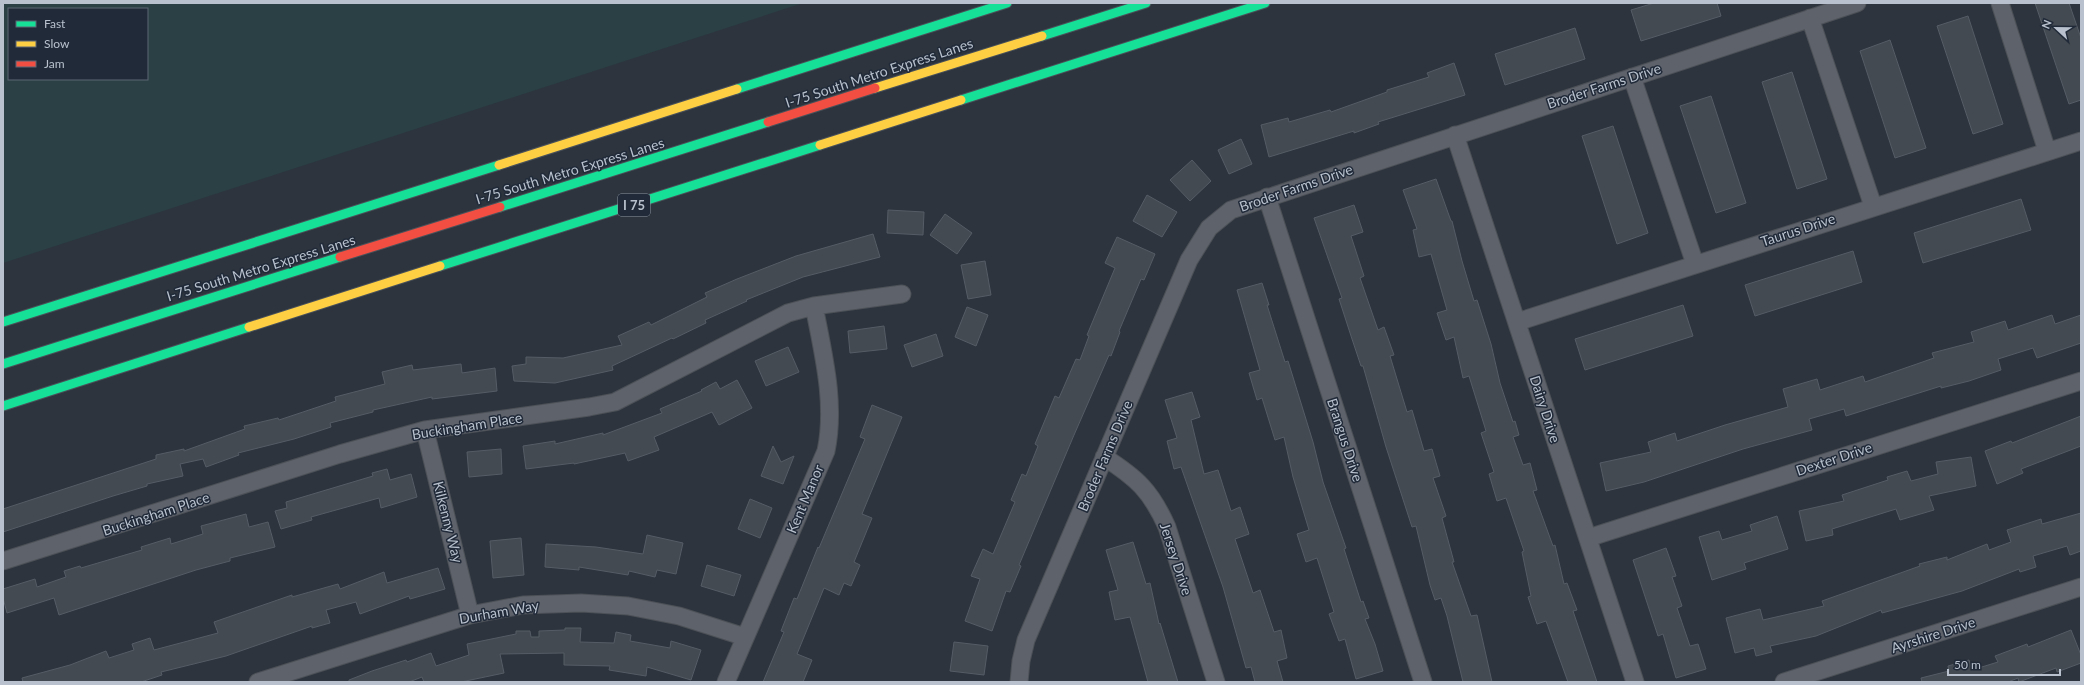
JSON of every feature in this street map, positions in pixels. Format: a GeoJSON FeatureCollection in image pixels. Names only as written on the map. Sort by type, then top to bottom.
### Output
{"type":"FeatureCollection","features":[{"type":"Feature","properties":{"kind":"highway"},"geometry":{"type":"LineString","coordinates":[[3,322],[1006,3]]}},
{"type":"Feature","properties":{"kind":"highway","name":"I-75 South Metro Express Lanes"},"geometry":{"type":"LineString","coordinates":[[3,364],[1146,3]]}},
{"type":"Feature","properties":{"kind":"highway","name":"I 75"},"geometry":{"type":"LineString","coordinates":[[3,406],[1265,3]]}},
{"type":"Feature","properties":{"kind":"street","name":"Broder Farms Drive"},"geometry":{"type":"LineString","coordinates":[[1019,682],[1021,661],[1026,640],[1189,260],[1209,228],[1231,210],[1857,3]]}},
{"type":"Feature","properties":{"kind":"street"},"geometry":{"type":"LineString","coordinates":[[2000,3],[2047,151]]}},
{"type":"Feature","properties":{"kind":"street"},"geometry":{"type":"LineString","coordinates":[[1810,18],[1873,206]]}},
{"type":"Feature","properties":{"kind":"street"},"geometry":{"type":"LineString","coordinates":[[1632,77],[1695,264]]}},
{"type":"Feature","properties":{"kind":"street","name":"Dairy Drive"},"geometry":{"type":"LineString","coordinates":[[1455,135],[1635,682]]}},
{"type":"Feature","properties":{"kind":"street","name":"Taurus Drive"},"geometry":{"type":"LineString","coordinates":[[1517,322],[1873,206],[2081,141]]}},
{"type":"Feature","properties":{"kind":"street","name":"Brangus Drive"},"geometry":{"type":"LineString","coordinates":[[1267,197],[1423,682]]}},
{"type":"Feature","properties":{"kind":"street","name":"Buckingham Place"},"geometry":{"type":"LineString","coordinates":[[3,561],[340,454],[425,430],[615,402],[788,313],[814,306],[902,294]]}},
{"type":"Feature","properties":{"kind":"street","name":"Kent Manor"},"geometry":{"type":"LineString","coordinates":[[726,682],[826,451],[830,432],[830,409],[814,306]]}},
{"type":"Feature","properties":{"kind":"street","name":"Dexter Drive"},"geometry":{"type":"LineString","coordinates":[[1588,538],[2081,381]]}},
{"type":"Feature","properties":{"kind":"street","name":"Kilkenny Way"},"geometry":{"type":"LineString","coordinates":[[425,430],[470,614]]}},
{"type":"Feature","properties":{"kind":"street","name":"Jersey Drive"},"geometry":{"type":"LineString","coordinates":[[1104,458],[1130,474],[1158,508],[1167,527],[1216,682]]}},
{"type":"Feature","properties":{"kind":"street","name":"Ayrshire Drive"},"geometry":{"type":"LineString","coordinates":[[1784,682],[2081,587]]}},
{"type":"Feature","properties":{"kind":"street","name":"Durham Way"},"geometry":{"type":"LineString","coordinates":[[258,682],[470,614],[523,605],[581,603],[628,606],[679,616],[745,637]]}},
{"type":"Feature","properties":{"kind":"green space"},"geometry":{"type":"Polygon","coordinates":[[[3,3],[803,3],[3,263],[3,3]]]}},
{"type":"Feature","properties":{"kind":"building"},"geometry":{"type":"Polygon","coordinates":[[[1654,3],[1717,3],[1721,16],[1641,41],[1631,10],[1654,3]]]}},
{"type":"Feature","properties":{"kind":"building"},"geometry":{"type":"Polygon","coordinates":[[[2035,3],[2069,3],[2081,38],[2081,100],[2069,104],[2035,3]]]}},
{"type":"Feature","properties":{"kind":"building"},"geometry":{"type":"Polygon","coordinates":[[[1968,16],[2003,124],[1973,134],[1937,26],[1968,16]]]}},
{"type":"Feature","properties":{"kind":"building"},"geometry":{"type":"Polygon","coordinates":[[[1575,28],[1585,59],[1505,85],[1495,54],[1575,28]]]}},
{"type":"Feature","properties":{"kind":"building"},"geometry":{"type":"Polygon","coordinates":[[[1890,40],[1926,148],[1895,158],[1860,51],[1890,40]]]}},
{"type":"Feature","properties":{"kind":"building"},"geometry":{"type":"Polygon","coordinates":[[[1454,63],[1465,95],[1378,122],[1379,124],[1354,133],[1354,131],[1269,157],[1261,125],[1288,118],[1289,122],[1330,110],[1331,112],[1387,92],[1387,90],[1429,77],[1427,73],[1454,63]]]}},
{"type":"Feature","properties":{"kind":"building"},"geometry":{"type":"Polygon","coordinates":[[[1792,72],[1827,179],[1797,189],[1762,82],[1792,72]]]}},
{"type":"Feature","properties":{"kind":"building"},"geometry":{"type":"Polygon","coordinates":[[[1711,96],[1746,203],[1716,213],[1680,106],[1711,96]]]}},
{"type":"Feature","properties":{"kind":"building"},"geometry":{"type":"Polygon","coordinates":[[[1613,126],[1648,233],[1617,244],[1582,136],[1613,126]]]}},
{"type":"Feature","properties":{"kind":"building"},"geometry":{"type":"Polygon","coordinates":[[[1241,139],[1252,164],[1229,174],[1218,150],[1241,139]]]}},
{"type":"Feature","properties":{"kind":"building"},"geometry":{"type":"Polygon","coordinates":[[[1192,160],[1211,181],[1190,201],[1170,180],[1192,160]]]}},
{"type":"Feature","properties":{"kind":"building"},"geometry":{"type":"Polygon","coordinates":[[[1436,179],[1452,221],[1474,301],[1477,300],[1491,344],[1500,383],[1513,422],[1515,421],[1519,435],[1513,437],[1523,465],[1530,463],[1537,490],[1533,491],[1553,546],[1555,545],[1564,584],[1567,583],[1577,610],[1573,611],[1597,682],[1568,682],[1546,621],[1537,624],[1528,597],[1531,596],[1522,552],[1524,551],[1506,498],[1497,501],[1489,474],[1494,472],[1481,433],[1486,431],[1469,376],[1463,378],[1454,337],[1446,340],[1437,313],[1447,310],[1431,254],[1419,257],[1413,230],[1417,229],[1403,190],[1436,179]]]}},
{"type":"Feature","properties":{"kind":"building"},"geometry":{"type":"Polygon","coordinates":[[[1147,195],[1177,212],[1162,237],[1133,221],[1147,195]]]}},
{"type":"Feature","properties":{"kind":"building"},"geometry":{"type":"Polygon","coordinates":[[[2021,199],[2031,230],[1923,263],[1914,233],[2021,199]]]}},
{"type":"Feature","properties":{"kind":"building"},"geometry":{"type":"Polygon","coordinates":[[[1354,205],[1363,232],[1351,236],[1364,276],[1360,278],[1378,330],[1384,327],[1394,355],[1390,356],[1407,412],[1412,410],[1424,451],[1432,449],[1440,476],[1433,478],[1446,516],[1442,518],[1454,562],[1452,562],[1471,616],[1477,615],[1492,682],[1463,682],[1447,616],[1441,598],[1435,600],[1416,526],[1412,527],[1386,447],[1363,366],[1361,366],[1339,299],[1342,298],[1314,218],[1354,205]]]}},
{"type":"Feature","properties":{"kind":"building"},"geometry":{"type":"Polygon","coordinates":[[[888,210],[924,212],[923,235],[887,233],[888,210]]]}},
{"type":"Feature","properties":{"kind":"building"},"geometry":{"type":"Polygon","coordinates":[[[945,214],[972,233],[957,254],[930,235],[945,214]]]}},
{"type":"Feature","properties":{"kind":"building"},"geometry":{"type":"Polygon","coordinates":[[[873,234],[880,257],[803,277],[746,300],[747,301],[705,320],[706,323],[612,366],[613,370],[555,383],[514,381],[512,366],[526,364],[526,357],[563,358],[622,345],[618,336],[649,322],[651,325],[707,297],[705,293],[796,256],[873,234]]]}},
{"type":"Feature","properties":{"kind":"building"},"geometry":{"type":"Polygon","coordinates":[[[1117,237],[1155,254],[1144,280],[1141,279],[1119,331],[1120,332],[1111,356],[1109,355],[1074,435],[1019,565],[1021,566],[1010,592],[1006,591],[992,631],[965,621],[980,579],[971,576],[983,549],[993,554],[1015,502],[1011,500],[1022,474],[1026,476],[1038,446],[1035,444],[1055,396],[1059,398],[1076,359],[1080,360],[1089,336],[1087,335],[1115,268],[1105,263],[1117,237]]]}},
{"type":"Feature","properties":{"kind":"building"},"geometry":{"type":"Polygon","coordinates":[[[1853,251],[1862,282],[1755,316],[1745,285],[1853,251]]]}},
{"type":"Feature","properties":{"kind":"building"},"geometry":{"type":"Polygon","coordinates":[[[985,261],[991,295],[968,299],[961,265],[985,261]]]}},
{"type":"Feature","properties":{"kind":"building"},"geometry":{"type":"Polygon","coordinates":[[[1262,283],[1269,305],[1267,305],[1285,362],[1288,361],[1313,442],[1323,482],[1346,548],[1344,549],[1361,602],[1363,601],[1369,618],[1365,619],[1375,644],[1383,671],[1356,679],[1345,639],[1339,641],[1329,614],[1334,612],[1317,558],[1306,562],[1297,534],[1309,530],[1293,477],[1284,437],[1275,440],[1262,398],[1257,400],[1249,373],[1260,370],[1237,290],[1262,283]]]}},
{"type":"Feature","properties":{"kind":"building"},"geometry":{"type":"Polygon","coordinates":[[[1683,305],[1693,336],[1585,370],[1575,339],[1683,305]]]}},
{"type":"Feature","properties":{"kind":"building"},"geometry":{"type":"Polygon","coordinates":[[[967,307],[988,315],[976,346],[955,337],[967,307]]]}},
{"type":"Feature","properties":{"kind":"building"},"geometry":{"type":"Polygon","coordinates":[[[2052,315],[2055,324],[2081,315],[2081,343],[2037,358],[2033,348],[1998,359],[2001,370],[1969,381],[1941,388],[1941,386],[1846,416],[1844,409],[1809,419],[1812,430],[1743,449],[1644,482],[1606,491],[1600,463],[1651,452],[1648,442],[1675,433],[1677,441],[1725,425],[1788,407],[1783,389],[1817,379],[1820,390],[1863,376],[1865,382],[1934,358],[1932,353],[1974,342],[1971,332],[2005,321],[2008,330],[2052,315]]]}},
{"type":"Feature","properties":{"kind":"building"},"geometry":{"type":"Polygon","coordinates":[[[884,326],[887,349],[850,353],[848,331],[884,326]]]}},
{"type":"Feature","properties":{"kind":"building"},"geometry":{"type":"Polygon","coordinates":[[[936,334],[943,356],[912,367],[904,345],[936,334]]]}},
{"type":"Feature","properties":{"kind":"building"},"geometry":{"type":"Polygon","coordinates":[[[788,347],[799,372],[766,386],[755,361],[788,347]]]}},
{"type":"Feature","properties":{"kind":"building"},"geometry":{"type":"Polygon","coordinates":[[[461,364],[462,373],[495,368],[497,391],[432,399],[432,397],[373,410],[373,412],[330,423],[331,427],[294,439],[238,453],[239,455],[206,467],[203,459],[180,464],[183,476],[147,484],[147,486],[3,532],[3,509],[156,459],[156,455],[184,449],[184,451],[245,429],[244,426],[278,418],[279,420],[336,401],[335,397],[385,384],[382,372],[412,365],[413,370],[461,364]]]}},
{"type":"Feature","properties":{"kind":"building"},"geometry":{"type":"Polygon","coordinates":[[[737,380],[752,408],[719,425],[712,412],[654,437],[659,450],[628,461],[625,453],[574,464],[526,469],[523,446],[555,441],[555,444],[603,433],[603,435],[662,413],[660,409],[702,391],[701,390],[716,382],[720,389],[737,380]]]}},
{"type":"Feature","properties":{"kind":"building"},"geometry":{"type":"Polygon","coordinates":[[[1192,392],[1200,417],[1191,420],[1204,474],[1218,470],[1231,511],[1240,507],[1249,534],[1235,539],[1253,593],[1260,590],[1274,632],[1281,630],[1287,658],[1277,661],[1283,682],[1255,682],[1251,667],[1246,668],[1223,587],[1181,467],[1174,469],[1167,441],[1177,438],[1165,400],[1192,392]]]}},
{"type":"Feature","properties":{"kind":"building"},"geometry":{"type":"Polygon","coordinates":[[[872,405],[902,417],[862,514],[872,518],[854,562],[860,565],[851,586],[844,583],[839,595],[824,588],[797,654],[812,660],[803,682],[763,682],[784,632],[781,631],[794,598],[797,599],[865,439],[860,437],[872,405]]]}},
{"type":"Feature","properties":{"kind":"building"},"geometry":{"type":"Polygon","coordinates":[[[2081,416],[2081,446],[2021,469],[2023,473],[1997,484],[1985,451],[2011,441],[2012,443],[2081,416]]]}},
{"type":"Feature","properties":{"kind":"building"},"geometry":{"type":"Polygon","coordinates":[[[773,446],[781,462],[794,456],[783,484],[761,476],[773,446]]]}},
{"type":"Feature","properties":{"kind":"building"},"geometry":{"type":"Polygon","coordinates":[[[501,449],[502,474],[469,477],[467,452],[501,449]]]}},
{"type":"Feature","properties":{"kind":"building"},"geometry":{"type":"Polygon","coordinates":[[[1971,457],[1976,486],[1929,496],[1934,510],[1900,520],[1896,509],[1832,529],[1833,535],[1806,541],[1799,511],[1844,501],[1842,495],[1888,480],[1887,477],[1907,471],[1911,481],[1938,474],[1936,462],[1971,457]]]}},
{"type":"Feature","properties":{"kind":"building"},"geometry":{"type":"Polygon","coordinates":[[[387,469],[390,480],[411,474],[417,497],[381,508],[379,498],[311,517],[312,520],[281,529],[275,511],[287,508],[286,502],[373,476],[372,473],[387,469]]]}},
{"type":"Feature","properties":{"kind":"building"},"geometry":{"type":"Polygon","coordinates":[[[750,499],[772,508],[760,538],[738,529],[750,499]]]}},
{"type":"Feature","properties":{"kind":"building"},"geometry":{"type":"Polygon","coordinates":[[[2081,513],[2081,551],[2070,555],[2067,546],[2033,556],[2036,567],[2020,572],[2019,569],[1962,591],[1882,613],[1881,610],[1816,636],[1770,646],[1772,652],[1756,656],[1754,648],[1735,653],[1726,618],[1760,609],[1763,620],[1824,606],[1822,601],[1920,566],[1919,564],[1947,557],[1947,560],[1987,544],[1989,550],[2011,542],[2007,530],[2041,519],[2042,524],[2081,513]]]}},
{"type":"Feature","properties":{"kind":"building"},"geometry":{"type":"Polygon","coordinates":[[[246,514],[249,527],[268,522],[275,547],[230,558],[230,561],[196,570],[59,615],[54,598],[7,613],[3,598],[3,589],[35,579],[37,587],[66,577],[64,571],[80,566],[81,568],[142,550],[141,547],[170,538],[171,544],[203,534],[201,526],[246,514]]]}},
{"type":"Feature","properties":{"kind":"building"},"geometry":{"type":"Polygon","coordinates":[[[1777,516],[1788,549],[1744,563],[1746,569],[1712,580],[1699,537],[1719,531],[1722,540],[1752,531],[1750,525],[1777,516]]]}},
{"type":"Feature","properties":{"kind":"building"},"geometry":{"type":"Polygon","coordinates":[[[647,535],[683,543],[676,574],[657,570],[655,577],[629,571],[628,575],[579,567],[579,570],[545,567],[546,544],[596,547],[643,554],[647,535]]]}},
{"type":"Feature","properties":{"kind":"building"},"geometry":{"type":"Polygon","coordinates":[[[521,538],[524,575],[493,578],[490,541],[521,538]]]}},
{"type":"Feature","properties":{"kind":"building"},"geometry":{"type":"Polygon","coordinates":[[[1133,542],[1146,584],[1150,583],[1159,624],[1160,623],[1178,682],[1148,682],[1130,617],[1115,620],[1109,592],[1118,590],[1106,550],[1133,542]]]}},
{"type":"Feature","properties":{"kind":"building"},"geometry":{"type":"Polygon","coordinates":[[[1666,548],[1676,576],[1672,577],[1682,606],[1677,608],[1690,646],[1698,644],[1706,669],[1676,678],[1663,634],[1658,636],[1633,560],[1666,548]]]}},
{"type":"Feature","properties":{"kind":"building"},"geometry":{"type":"Polygon","coordinates":[[[707,565],[741,575],[734,596],[701,586],[707,565]]]}},
{"type":"Feature","properties":{"kind":"building"},"geometry":{"type":"Polygon","coordinates":[[[438,568],[445,589],[410,599],[409,596],[360,614],[356,602],[326,610],[330,623],[312,628],[312,626],[226,656],[161,672],[162,675],[141,682],[23,682],[22,678],[70,665],[106,651],[109,658],[134,650],[132,644],[150,638],[154,650],[218,633],[214,622],[292,595],[292,597],[338,584],[340,589],[384,572],[387,583],[438,568]]]}},
{"type":"Feature","properties":{"kind":"building"},"geometry":{"type":"Polygon","coordinates":[[[565,628],[581,628],[580,642],[614,643],[616,632],[631,635],[630,641],[670,648],[671,641],[701,650],[691,680],[647,667],[646,676],[609,670],[610,666],[564,665],[564,653],[500,654],[504,673],[461,682],[424,682],[422,677],[409,682],[349,682],[349,680],[372,671],[406,660],[407,662],[431,653],[436,666],[469,655],[467,644],[516,634],[516,631],[530,631],[531,637],[539,637],[539,631],[565,630],[565,628]]]}},
{"type":"Feature","properties":{"kind":"building"},"geometry":{"type":"Polygon","coordinates":[[[2071,630],[2081,655],[2081,663],[2057,672],[2056,668],[2019,682],[2018,678],[2008,682],[1922,682],[1921,678],[1949,671],[1948,666],[1969,660],[1972,670],[1998,662],[1995,656],[2027,644],[2028,647],[2071,630]]]}},
{"type":"Feature","properties":{"kind":"building"},"geometry":{"type":"Polygon","coordinates":[[[954,642],[988,646],[984,675],[950,671],[954,642]]]}},
{"type":"Feature","properties":{"kind":"traffic: fast"},"geometry":{"type":"LineString","coordinates":[[737,89],[1007,3]]}},
{"type":"Feature","properties":{"kind":"traffic: fast"},"geometry":{"type":"LineString","coordinates":[[1042,36],[1146,3]]}},
{"type":"Feature","properties":{"kind":"traffic: fast"},"geometry":{"type":"LineString","coordinates":[[961,100],[1265,3]]}},
{"type":"Feature","properties":{"kind":"traffic: fast"},"geometry":{"type":"LineString","coordinates":[[500,207],[768,122]]}},
{"type":"Feature","properties":{"kind":"traffic: fast"},"geometry":{"type":"LineString","coordinates":[[440,266],[820,145]]}},
{"type":"Feature","properties":{"kind":"traffic: fast"},"geometry":{"type":"LineString","coordinates":[[3,322],[499,165]]}},
{"type":"Feature","properties":{"kind":"traffic: fast"},"geometry":{"type":"LineString","coordinates":[[3,364],[340,257]]}},
{"type":"Feature","properties":{"kind":"traffic: fast"},"geometry":{"type":"LineString","coordinates":[[3,406],[249,327]]}},
{"type":"Feature","properties":{"kind":"traffic: slow"},"geometry":{"type":"LineString","coordinates":[[875,88],[1042,36]]}},
{"type":"Feature","properties":{"kind":"traffic: slow"},"geometry":{"type":"LineString","coordinates":[[499,165],[737,89]]}},
{"type":"Feature","properties":{"kind":"traffic: slow"},"geometry":{"type":"LineString","coordinates":[[820,145],[961,100]]}},
{"type":"Feature","properties":{"kind":"traffic: slow"},"geometry":{"type":"LineString","coordinates":[[249,327],[440,266]]}},
{"type":"Feature","properties":{"kind":"traffic: jam"},"geometry":{"type":"LineString","coordinates":[[768,122],[875,88]]}},
{"type":"Feature","properties":{"kind":"traffic: jam"},"geometry":{"type":"LineString","coordinates":[[340,257],[500,207]]}}]}
